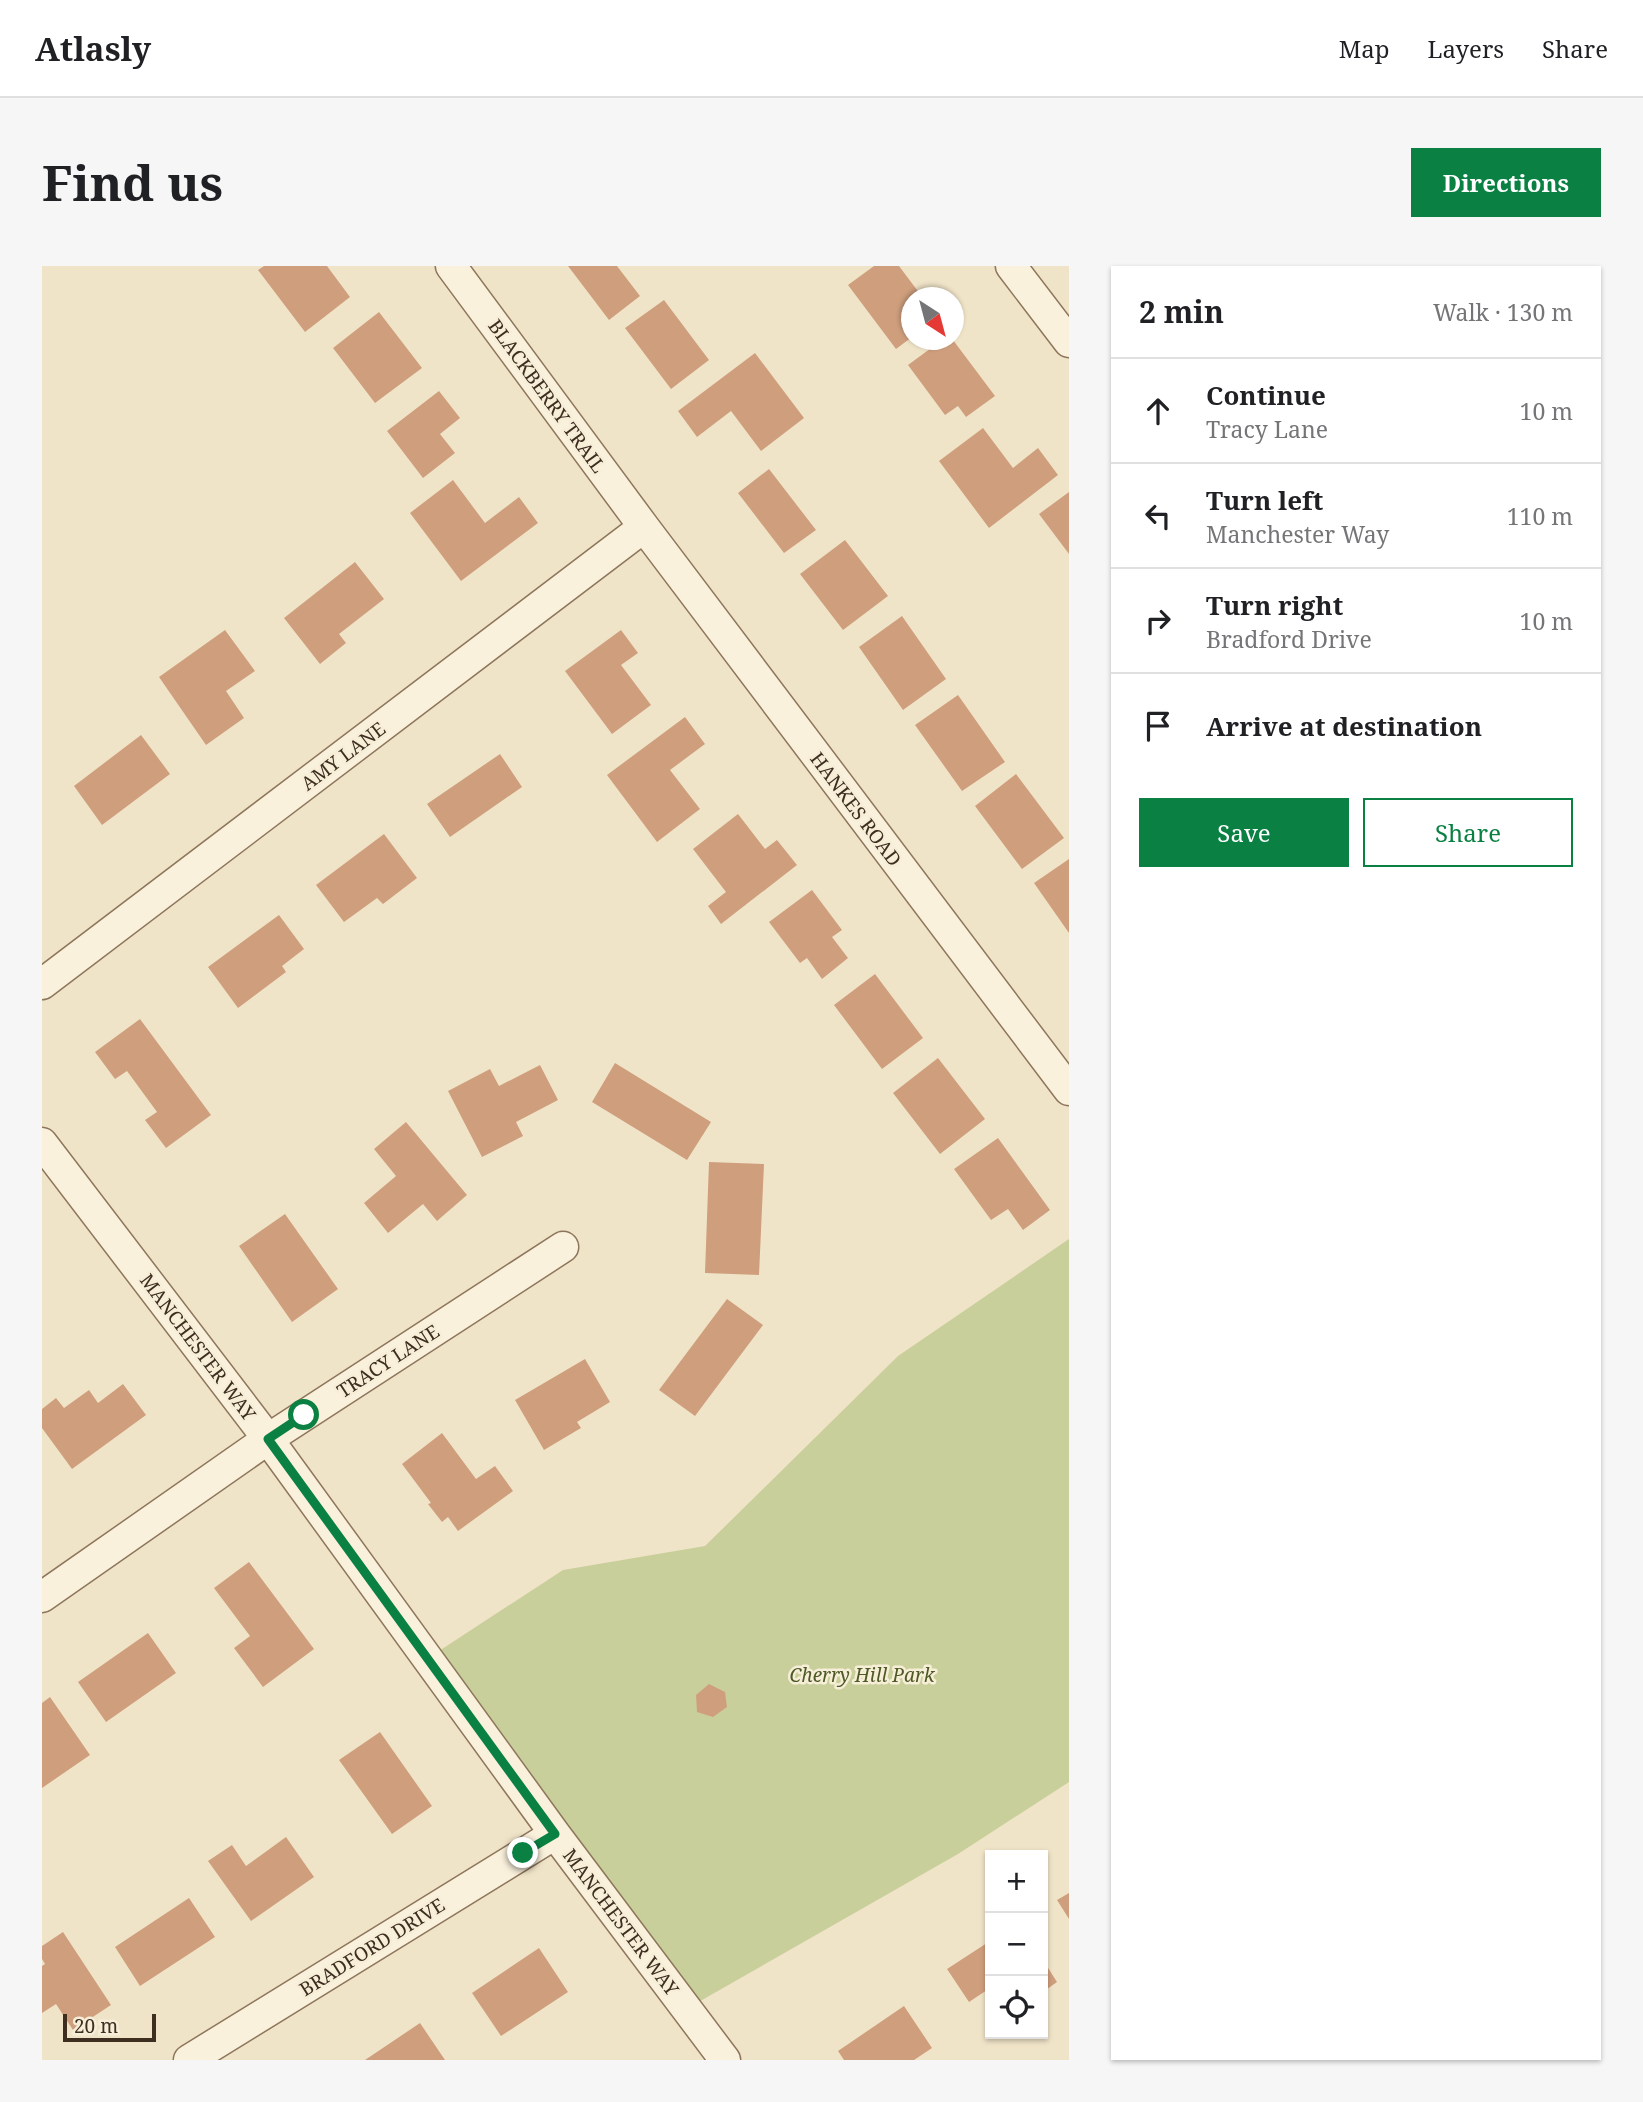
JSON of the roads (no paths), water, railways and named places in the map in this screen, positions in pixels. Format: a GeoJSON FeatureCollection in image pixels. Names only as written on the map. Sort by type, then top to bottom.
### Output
{"type":"FeatureCollection","features":[{"type":"Feature","properties":{"kind":"street","name":"BLACKBERRY TRAIL"},"geometry":{"type":"LineString","coordinates":[[451,266],[644,527]]}},
{"type":"Feature","properties":{"kind":"street"},"geometry":{"type":"LineString","coordinates":[[1011,266],[1069,342]]}},
{"type":"Feature","properties":{"kind":"street","name":"AMY LANE"},"geometry":{"type":"LineString","coordinates":[[42,984],[644,527]]}},
{"type":"Feature","properties":{"kind":"street","name":"HANKES ROAD"},"geometry":{"type":"LineString","coordinates":[[644,527],[1069,1090]]}},
{"type":"Feature","properties":{"kind":"street","name":"MANCHESTER WAY"},"geometry":{"type":"LineString","coordinates":[[42,1143],[268,1439],[555,1834],[725,2060]]}},
{"type":"Feature","properties":{"kind":"street","name":"TRACY LANE"},"geometry":{"type":"LineString","coordinates":[[42,1597],[268,1439],[562,1247]]}},
{"type":"Feature","properties":{"kind":"street","name":"BRADFORD DRIVE"},"geometry":{"type":"LineString","coordinates":[[189,2060],[555,1834]]}},
{"type":"Feature","properties":{"kind":"park label","name":"Cherry Hill Park"},"geometry":{"type":"Point","coordinates":[862,1675]}}]}
